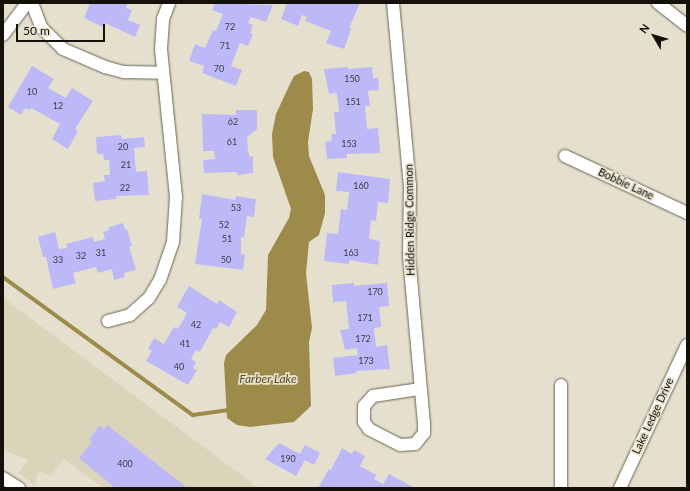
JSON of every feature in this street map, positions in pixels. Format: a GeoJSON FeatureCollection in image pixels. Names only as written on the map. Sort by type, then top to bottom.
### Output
{"type":"FeatureCollection","features":[{"type":"Feature","properties":{"kind":"street"},"geometry":{"type":"LineString","coordinates":[[3,35],[27,3]]}},
{"type":"Feature","properties":{"kind":"street"},"geometry":{"type":"LineString","coordinates":[[32,3],[41,27],[63,49],[105,67],[130,73],[163,73]]}},
{"type":"Feature","properties":{"kind":"street"},"geometry":{"type":"LineString","coordinates":[[108,321],[130,315],[149,298],[160,280],[173,242],[176,197],[163,73],[161,34],[169,3]]}},
{"type":"Feature","properties":{"kind":"street","name":"Hidden Ridge Common"},"geometry":{"type":"LineString","coordinates":[[393,3],[411,193],[409,256],[424,433],[415,444],[400,445],[370,429],[364,422],[364,406],[373,396],[420,389]]}},
{"type":"Feature","properties":{"kind":"street"},"geometry":{"type":"LineString","coordinates":[[658,3],[687,26]]}},
{"type":"Feature","properties":{"kind":"street","name":"Bobbie Lane"},"geometry":{"type":"LineString","coordinates":[[566,156],[687,213]]}},
{"type":"Feature","properties":{"kind":"street","name":"Lake Ledge Drive"},"geometry":{"type":"LineString","coordinates":[[620,488],[687,345]]}},
{"type":"Feature","properties":{"kind":"street"},"geometry":{"type":"LineString","coordinates":[[560,488],[561,385]]}},
{"type":"Feature","properties":{"kind":"street"},"geometry":{"type":"LineString","coordinates":[[3,478],[19,488]]}},
{"type":"Feature","properties":{"kind":"shaded area"},"geometry":{"type":"Polygon","coordinates":[[[3,298],[259,488],[103,488],[64,459],[50,476],[41,471],[37,475],[35,485],[18,473],[29,460],[3,450],[3,298]]]}},
{"type":"Feature","properties":{"kind":"water","name":"Farber Lake"},"geometry":{"type":"Polygon","coordinates":[[[304,71],[309,72],[312,79],[313,109],[308,142],[309,156],[325,195],[325,213],[319,235],[309,242],[306,273],[312,328],[309,342],[311,406],[294,422],[250,427],[237,425],[227,418],[224,363],[226,355],[257,325],[266,310],[268,255],[289,218],[291,209],[273,157],[272,134],[276,114],[294,76],[304,71]]]}},
{"type":"Feature","properties":{"kind":"building"},"geometry":{"type":"Polygon","coordinates":[[[90,3],[128,3],[126,8],[132,10],[128,20],[140,25],[135,37],[105,23],[103,27],[84,18],[90,3]]]}},
{"type":"Feature","properties":{"kind":"building"},"geometry":{"type":"Polygon","coordinates":[[[215,3],[273,5],[266,22],[251,17],[248,23],[253,25],[250,33],[253,34],[248,46],[240,43],[231,66],[242,70],[236,86],[202,73],[204,66],[189,61],[195,44],[205,48],[213,30],[216,31],[223,14],[212,10],[215,3]]]}},
{"type":"Feature","properties":{"kind":"building"},"geometry":{"type":"Polygon","coordinates":[[[287,3],[360,3],[349,28],[351,29],[344,49],[326,43],[331,31],[305,21],[307,17],[302,15],[298,26],[281,19],[287,3]]]}},
{"type":"Feature","properties":{"kind":"building"},"geometry":{"type":"Polygon","coordinates":[[[32,66],[54,79],[48,88],[66,98],[72,88],[93,101],[75,129],[78,131],[68,149],[52,139],[60,124],[31,108],[30,110],[25,108],[21,115],[8,107],[32,66]]]}},
{"type":"Feature","properties":{"kind":"building"},"geometry":{"type":"Polygon","coordinates":[[[348,67],[348,69],[372,67],[373,78],[378,78],[379,90],[368,91],[370,106],[365,106],[367,129],[378,128],[380,153],[347,154],[347,158],[327,159],[325,142],[332,141],[331,134],[336,134],[334,112],[339,112],[337,93],[329,94],[324,69],[348,67]]]}},
{"type":"Feature","properties":{"kind":"building"},"geometry":{"type":"Polygon","coordinates":[[[236,110],[257,110],[257,129],[247,137],[248,152],[250,157],[253,156],[253,173],[237,175],[237,172],[204,173],[203,160],[215,159],[214,151],[203,151],[202,114],[236,115],[236,110]]]}},
{"type":"Feature","properties":{"kind":"building"},"geometry":{"type":"Polygon","coordinates":[[[121,135],[122,139],[144,137],[145,147],[134,148],[136,172],[147,171],[149,195],[116,196],[116,199],[95,201],[93,183],[105,181],[104,175],[110,175],[109,160],[104,160],[103,154],[97,154],[96,137],[121,135]]]}},
{"type":"Feature","properties":{"kind":"building"},"geometry":{"type":"Polygon","coordinates":[[[338,172],[390,179],[388,203],[378,202],[376,221],[371,220],[369,239],[380,241],[378,265],[349,260],[349,264],[324,261],[327,233],[338,234],[341,209],[347,210],[349,192],[336,191],[338,172]]]}},
{"type":"Feature","properties":{"kind":"building"},"geometry":{"type":"Polygon","coordinates":[[[202,194],[235,200],[236,196],[256,199],[254,217],[247,216],[244,238],[241,237],[241,254],[245,255],[243,270],[195,264],[202,219],[199,219],[202,194]]]}},
{"type":"Feature","properties":{"kind":"building"},"geometry":{"type":"Polygon","coordinates":[[[123,223],[125,229],[127,229],[132,246],[129,247],[136,270],[124,273],[125,277],[114,280],[112,269],[98,273],[96,267],[73,273],[76,283],[53,289],[46,257],[43,257],[38,237],[55,232],[59,249],[67,248],[66,244],[93,237],[94,242],[105,239],[103,232],[109,230],[109,227],[123,223]]]}},
{"type":"Feature","properties":{"kind":"building"},"geometry":{"type":"Polygon","coordinates":[[[354,283],[354,286],[387,283],[389,306],[379,307],[381,327],[374,328],[376,347],[387,345],[390,369],[356,371],[357,373],[335,376],[333,358],[358,355],[357,348],[345,350],[340,330],[349,329],[346,301],[333,302],[332,285],[354,283]]]}},
{"type":"Feature","properties":{"kind":"building"},"geometry":{"type":"Polygon","coordinates":[[[189,286],[217,304],[219,300],[237,312],[229,327],[220,322],[216,329],[213,328],[200,352],[196,350],[191,359],[196,362],[193,368],[197,370],[188,385],[146,361],[152,351],[148,349],[154,338],[164,344],[174,327],[178,329],[187,313],[177,307],[189,286]]]}},
{"type":"Feature","properties":{"kind":"building"},"geometry":{"type":"Polygon","coordinates":[[[100,425],[104,429],[107,425],[186,487],[115,488],[79,458],[92,442],[89,439],[100,425]]]}},
{"type":"Feature","properties":{"kind":"building"},"geometry":{"type":"Polygon","coordinates":[[[279,443],[300,454],[305,445],[320,453],[314,465],[305,460],[296,476],[265,459],[279,443]]]}},
{"type":"Feature","properties":{"kind":"building"},"geometry":{"type":"Polygon","coordinates":[[[342,448],[352,454],[354,450],[365,456],[360,466],[376,475],[374,479],[383,484],[389,474],[415,488],[318,488],[329,469],[331,470],[342,448]]]}},
{"type":"Feature","properties":{"kind":"waterway"},"geometry":{"type":"LineString","coordinates":[[3,277],[193,415],[227,410]]}}]}
